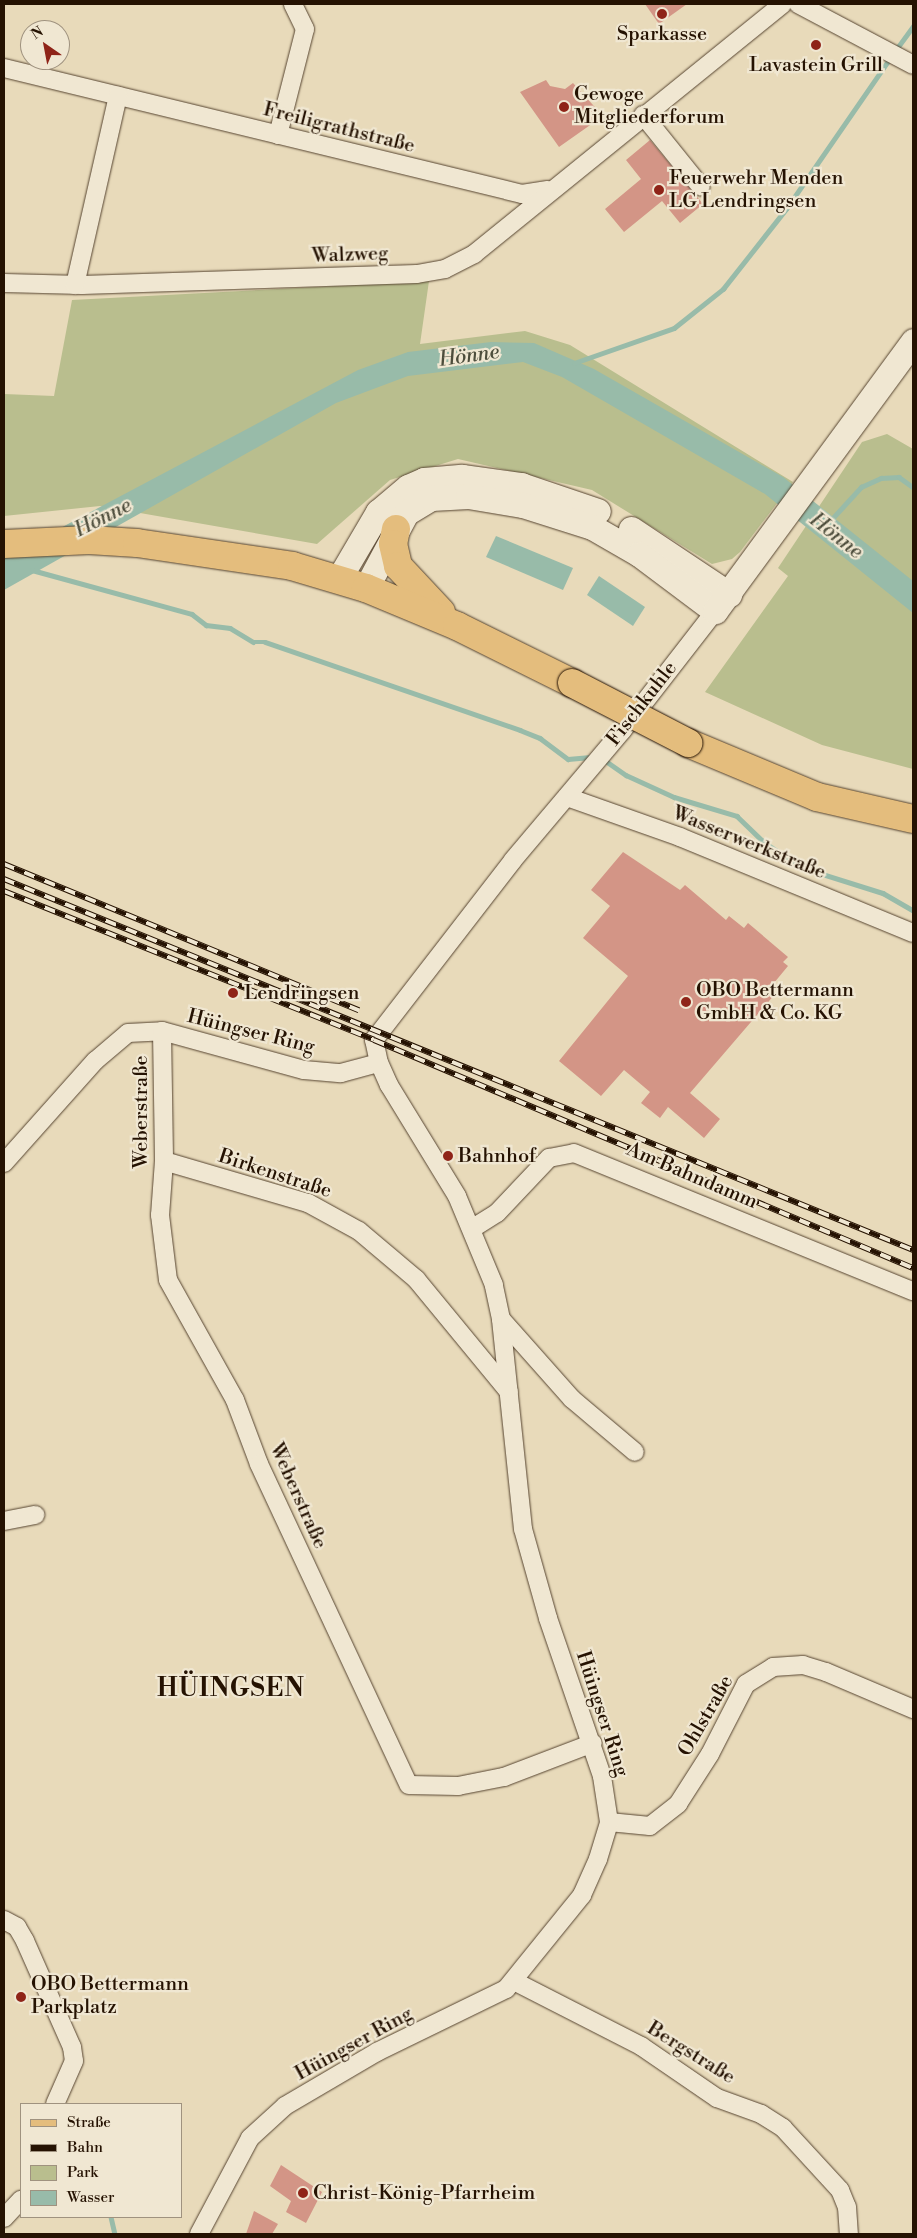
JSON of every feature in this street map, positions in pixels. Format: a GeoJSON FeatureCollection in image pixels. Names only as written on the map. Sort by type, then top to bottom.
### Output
{"type":"FeatureCollection","features":[{"type":"Feature","properties":{"kind":"main road","name":"Fischkuhle"},"geometry":{"type":"LineString","coordinates":[[722,603],[757,558],[913,341]]}},
{"type":"Feature","properties":{"kind":"main road"},"geometry":{"type":"LineString","coordinates":[[338,580],[368,526],[390,499],[424,480],[462,477],[521,485],[598,511],[722,603]]}},
{"type":"Feature","properties":{"kind":"main road"},"geometry":{"type":"LineString","coordinates":[[366,588],[396,529],[417,504],[438,496],[468,496],[523,505],[566,516],[614,538],[722,603]]}},
{"type":"Feature","properties":{"kind":"main road"},"geometry":{"type":"LineString","coordinates":[[396,529],[394,555],[406,579],[457,626]]}},
{"type":"Feature","properties":{"kind":"main road"},"geometry":{"type":"LineString","coordinates":[[4,544],[89,540],[240,557],[366,588],[457,626],[688,743],[817,797],[913,820]]}},
{"type":"Feature","properties":{"kind":"street"},"geometry":{"type":"LineString","coordinates":[[278,135],[305,29],[294,4]]}},
{"type":"Feature","properties":{"kind":"street","name":"Walzweg"},"geometry":{"type":"LineString","coordinates":[[4,283],[75,285],[439,271],[474,254],[643,114],[783,4]]}},
{"type":"Feature","properties":{"kind":"street"},"geometry":{"type":"LineString","coordinates":[[798,4],[911,64]]}},
{"type":"Feature","properties":{"kind":"street","name":"Freiligrathstraße"},"geometry":{"type":"LineString","coordinates":[[4,68],[522,194],[551,189]]}},
{"type":"Feature","properties":{"kind":"street"},"geometry":{"type":"LineString","coordinates":[[75,285],[118,96]]}},
{"type":"Feature","properties":{"kind":"street"},"geometry":{"type":"LineString","coordinates":[[643,114],[701,187]]}},
{"type":"Feature","properties":{"kind":"street","name":"Fischkuhle"},"geometry":{"type":"LineString","coordinates":[[379,1063],[374,1040],[379,1030],[622,731],[722,603]]}},
{"type":"Feature","properties":{"kind":"street","name":"Wasserwerkstraße"},"geometry":{"type":"LineString","coordinates":[[567,797],[680,837],[913,933]]}},
{"type":"Feature","properties":{"kind":"street","name":"Hüingser Ring"},"geometry":{"type":"LineString","coordinates":[[4,1163],[95,1061],[128,1033],[162,1031],[304,1070],[341,1072],[379,1063],[442,1167],[472,1228],[494,1285],[501,1319],[523,1529],[548,1618],[593,1743],[609,1822],[582,1895],[514,1981],[494,1997],[377,2052],[286,2106],[250,2138],[199,2234]]}},
{"type":"Feature","properties":{"kind":"street","name":"Weberstraße"},"geometry":{"type":"LineString","coordinates":[[162,1031],[164,1161],[160,1215],[168,1280],[235,1400],[258,1464],[409,1785],[458,1786],[504,1777],[593,1743]]}},
{"type":"Feature","properties":{"kind":"street","name":"Am Bahndamm"},"geometry":{"type":"LineString","coordinates":[[472,1228],[497,1213],[549,1158],[574,1153],[913,1291]]}},
{"type":"Feature","properties":{"kind":"street","name":"Birkenstraße"},"geometry":{"type":"LineString","coordinates":[[164,1161],[308,1204],[359,1231],[416,1280],[509,1392]]}},
{"type":"Feature","properties":{"kind":"street","name":"Hüingser Ring"},"geometry":{"type":"LineString","coordinates":[[501,1319],[572,1399],[635,1452]]}},
{"type":"Feature","properties":{"kind":"street"},"geometry":{"type":"LineString","coordinates":[[4,1521],[35,1516]]}},
{"type":"Feature","properties":{"kind":"street","name":"Ohlstraße"},"geometry":{"type":"LineString","coordinates":[[609,1822],[650,1826],[678,1804],[710,1754],[746,1684],[773,1667],[803,1665],[826,1672],[913,1709]]}},
{"type":"Feature","properties":{"kind":"street"},"geometry":{"type":"LineString","coordinates":[[4,1920],[17,1927],[25,1941],[72,2047],[74,2061],[55,2103]]}},
{"type":"Feature","properties":{"kind":"street","name":"Bergstraße"},"geometry":{"type":"LineString","coordinates":[[514,1981],[641,2046],[717,2098],[761,2114],[782,2128],[840,2190],[847,2207],[850,2234]]}},
{"type":"Feature","properties":{"kind":"street"},"geometry":{"type":"LineString","coordinates":[[4,2218],[20,2201]]}},
{"type":"Feature","properties":{"kind":"green space"},"geometry":{"type":"Polygon","coordinates":[[[429,281],[420,344],[525,331],[570,345],[793,482],[740,552],[732,559],[712,564],[592,490],[458,459],[390,480],[317,544],[100,506],[4,516],[4,394],[54,396],[72,300],[429,281]]]}},
{"type":"Feature","properties":{"kind":"green space"},"geometry":{"type":"Polygon","coordinates":[[[887,434],[913,449],[913,769],[822,745],[705,692],[788,576],[778,568],[862,442],[887,434]]]}},
{"type":"Feature","properties":{"kind":"water","name":"Hönne"},"geometry":{"type":"Polygon","coordinates":[[[491,342],[534,343],[594,369],[783,477],[913,581],[913,613],[765,494],[562,377],[523,362],[408,376],[336,403],[4,590],[4,558],[358,370],[408,352],[491,342]]]}},
{"type":"Feature","properties":{"kind":"water"},"geometry":{"type":"Polygon","coordinates":[[[496,536],[573,568],[563,590],[486,557],[496,536]]]}},
{"type":"Feature","properties":{"kind":"water"},"geometry":{"type":"Polygon","coordinates":[[[599,576],[645,607],[633,626],[587,595],[599,576]]]}},
{"type":"Feature","properties":{"kind":"building","name":"Sparkasse"},"geometry":{"type":"Polygon","coordinates":[[[645,4],[687,4],[659,24],[645,4]]]}},
{"type":"Feature","properties":{"kind":"building","name":"Gewoge Mitgliederforum"},"geometry":{"type":"Polygon","coordinates":[[[546,80],[550,86],[565,89],[573,83],[603,116],[559,147],[520,92],[546,80]]]}},
{"type":"Feature","properties":{"kind":"building","name":"Feuerwehr Menden LG Lendringsen"},"geometry":{"type":"Polygon","coordinates":[[[650,140],[703,204],[680,223],[662,201],[624,232],[605,209],[641,179],[626,160],[650,140]]]}},
{"type":"Feature","properties":{"kind":"building","name":"OBO Bettermann GmbH & Co. KG"},"geometry":{"type":"Polygon","coordinates":[[[623,852],[680,890],[685,885],[726,920],[729,916],[744,928],[748,923],[788,957],[783,962],[788,966],[769,989],[775,994],[690,1093],[720,1119],[704,1138],[668,1107],[660,1118],[641,1103],[650,1092],[624,1070],[601,1096],[559,1061],[628,976],[583,938],[610,906],[591,890],[623,852]]]}},
{"type":"Feature","properties":{"kind":"building","name":"Christ-König-Pfarrheim"},"geometry":{"type":"Polygon","coordinates":[[[281,2165],[322,2192],[306,2223],[286,2212],[291,2201],[270,2186],[281,2165]]]}},
{"type":"Feature","properties":{"kind":"building"},"geometry":{"type":"Polygon","coordinates":[[[254,2211],[278,2224],[272,2234],[246,2234],[254,2211]]]}},
{"type":"Feature","properties":{"kind":"waterway"},"geometry":{"type":"LineString","coordinates":[[895,51],[913,26]]}},
{"type":"Feature","properties":{"kind":"waterway"},"geometry":{"type":"LineString","coordinates":[[574,363],[674,328],[723,289],[786,209],[891,57]]}},
{"type":"Feature","properties":{"kind":"waterway","name":"Hönne"},"geometry":{"type":"LineString","coordinates":[[830,521],[861,487],[881,478],[899,477],[913,487]]}},
{"type":"Feature","properties":{"kind":"waterway"},"geometry":{"type":"LineString","coordinates":[[32,570],[192,614],[206,625],[230,628],[253,642],[265,642],[520,730],[540,738],[568,759],[593,757]]}},
{"type":"Feature","properties":{"kind":"waterway"},"geometry":{"type":"LineString","coordinates":[[603,759],[626,775],[674,797],[737,816],[765,843],[803,868],[883,893],[913,910]]}},
{"type":"Feature","properties":{"kind":"waterway"},"geometry":{"type":"LineString","coordinates":[[111,2218],[115,2234]]}},
{"type":"Feature","properties":{"kind":"railway"},"geometry":{"type":"LineString","coordinates":[[4,864],[359,1010]]}},
{"type":"Feature","properties":{"kind":"railway"},"geometry":{"type":"LineString","coordinates":[[4,879],[913,1250]]}},
{"type":"Feature","properties":{"kind":"railway"},"geometry":{"type":"LineString","coordinates":[[4,891],[374,1040],[913,1268]]}},
{"type":"Feature","properties":{"kind":"place","name":"Sparkasse"},"geometry":{"type":"Point","coordinates":[662,14]}},
{"type":"Feature","properties":{"kind":"place","name":"Lavastein Grill"},"geometry":{"type":"Point","coordinates":[816,45]}},
{"type":"Feature","properties":{"kind":"place","name":"Gewoge Mitgliederforum"},"geometry":{"type":"Point","coordinates":[564,107]}},
{"type":"Feature","properties":{"kind":"place","name":"Feuerwehr Menden LG Lendringsen"},"geometry":{"type":"Point","coordinates":[659,190]}},
{"type":"Feature","properties":{"kind":"place","name":"Lendringsen"},"geometry":{"type":"Point","coordinates":[233,993]}},
{"type":"Feature","properties":{"kind":"place","name":"OBO Bettermann GmbH & Co. KG"},"geometry":{"type":"Point","coordinates":[686,1002]}},
{"type":"Feature","properties":{"kind":"place","name":"Bahnhof"},"geometry":{"type":"Point","coordinates":[448,1156]}},
{"type":"Feature","properties":{"kind":"place","name":"OBO Bettermann Parkplatz"},"geometry":{"type":"Point","coordinates":[21,1997]}},
{"type":"Feature","properties":{"kind":"place","name":"Christ-König-Pfarrheim"},"geometry":{"type":"Point","coordinates":[303,2193]}},
{"type":"Feature","properties":{"kind":"district","name":"HÜINGSEN"},"geometry":{"type":"Point","coordinates":[231,1689]}}]}
